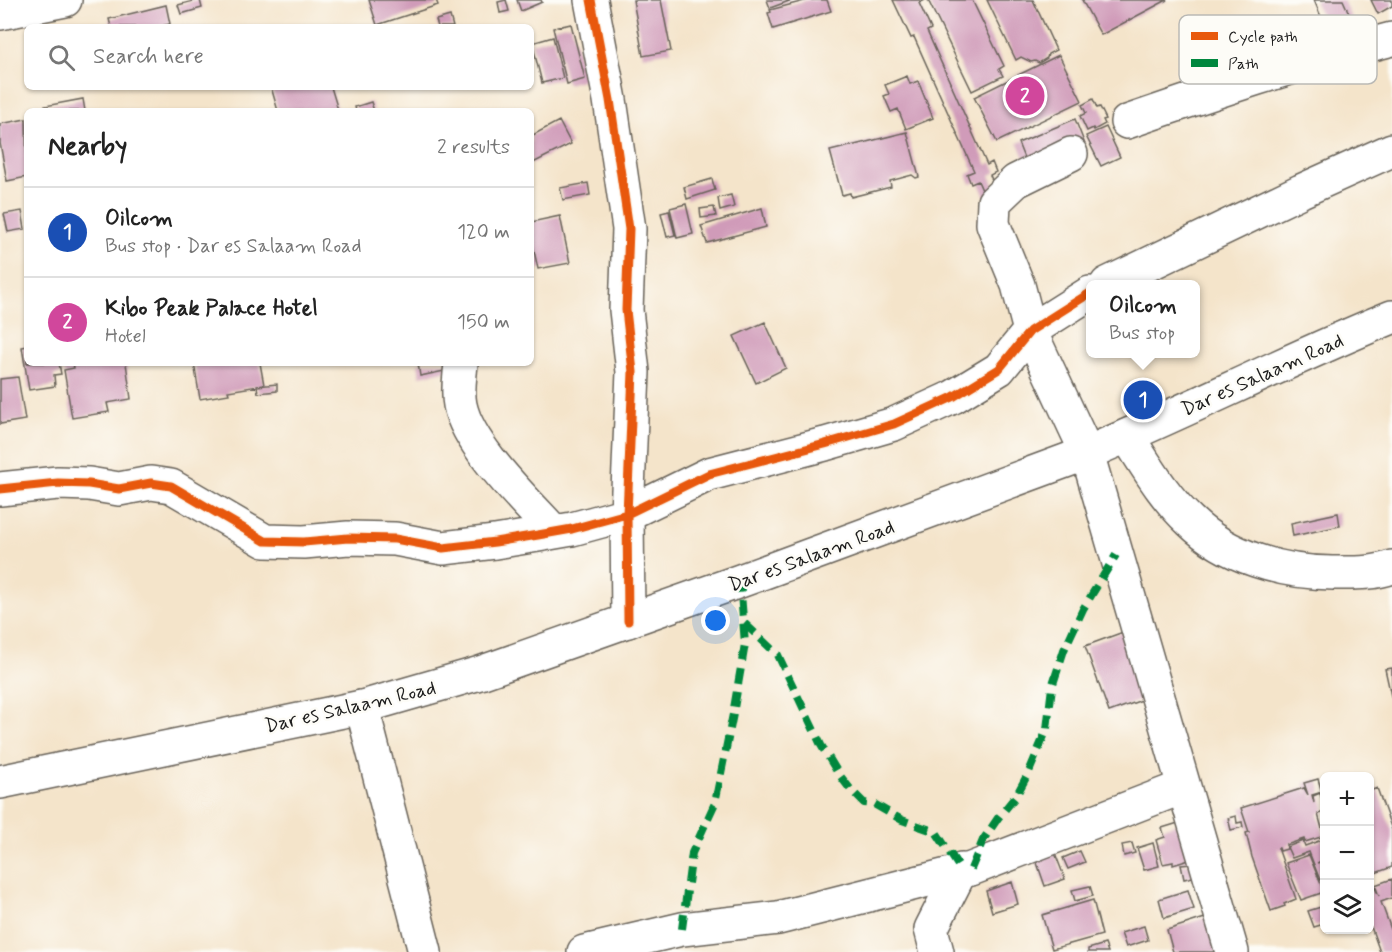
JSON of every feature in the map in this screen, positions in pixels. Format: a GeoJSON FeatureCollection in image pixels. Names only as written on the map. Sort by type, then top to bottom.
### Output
{"type":"FeatureCollection","features":[{"type":"Feature","properties":{"kind":"main road"},"geometry":{"type":"LineString","coordinates":[[0,13],[65,0]]}},
{"type":"Feature","properties":{"kind":"main road"},"geometry":{"type":"LineString","coordinates":[[591,0],[610,100],[629,229],[627,310],[633,372],[627,514],[628,621]]}},
{"type":"Feature","properties":{"kind":"main road"},"geometry":{"type":"LineString","coordinates":[[1377,43],[1392,39]]}},
{"type":"Feature","properties":{"kind":"main road"},"geometry":{"type":"LineString","coordinates":[[1127,122],[1242,84]]}},
{"type":"Feature","properties":{"kind":"main road"},"geometry":{"type":"LineString","coordinates":[[1117,280],[1301,191],[1392,150]]}},
{"type":"Feature","properties":{"kind":"main road"},"geometry":{"type":"LineString","coordinates":[[1071,154],[1016,181],[994,202],[993,224],[1018,285],[1030,331],[1087,453],[1232,952]]}},
{"type":"Feature","properties":{"kind":"main road"},"geometry":{"type":"LineString","coordinates":[[0,489],[58,483],[89,484],[119,489],[151,483],[171,486],[265,541],[304,542],[348,538],[394,540],[443,548],[572,529],[627,514],[709,474],[894,424],[953,397],[999,369],[1030,331],[1086,296]]}},
{"type":"Feature","properties":{"kind":"main road","name":"Dar es Salaam Road"},"geometry":{"type":"LineString","coordinates":[[0,782],[362,707],[480,673],[828,549],[1087,453],[1392,317]]}},
{"type":"Feature","properties":{"kind":"main road"},"geometry":{"type":"LineString","coordinates":[[461,366],[460,405],[468,428],[493,465],[554,532]]}},
{"type":"Feature","properties":{"kind":"main road"},"geometry":{"type":"LineString","coordinates":[[1127,436],[1167,496],[1190,521],[1230,549],[1260,562],[1314,573],[1380,572],[1392,567]]}},
{"type":"Feature","properties":{"kind":"main road"},"geometry":{"type":"LineString","coordinates":[[362,707],[425,952]]}},
{"type":"Feature","properties":{"kind":"main road"},"geometry":{"type":"LineString","coordinates":[[585,952],[682,929],[778,918],[971,869],[1183,787]]}},
{"type":"Feature","properties":{"kind":"main road"},"geometry":{"type":"LineString","coordinates":[[937,952],[931,929],[961,870]]}},
{"type":"Feature","properties":{"kind":"building"},"geometry":{"type":"Polygon","coordinates":[[[200,0],[202,8],[181,14],[178,5],[200,0]]]}},
{"type":"Feature","properties":{"kind":"building"},"geometry":{"type":"Polygon","coordinates":[[[369,0],[436,0],[438,5],[380,24],[377,24],[369,0]]]}},
{"type":"Feature","properties":{"kind":"building"},"geometry":{"type":"Polygon","coordinates":[[[506,0],[509,11],[500,13],[498,2],[506,0]]]}},
{"type":"Feature","properties":{"kind":"building"},"geometry":{"type":"Polygon","coordinates":[[[517,0],[541,0],[542,2],[521,11],[517,0]]]}},
{"type":"Feature","properties":{"kind":"building"},"geometry":{"type":"Polygon","coordinates":[[[633,0],[661,0],[671,51],[643,56],[633,0]]]}},
{"type":"Feature","properties":{"kind":"building"},"geometry":{"type":"Polygon","coordinates":[[[767,0],[792,0],[770,8],[767,0]]]}},
{"type":"Feature","properties":{"kind":"building"},"geometry":{"type":"Polygon","coordinates":[[[808,0],[827,0],[831,11],[773,29],[768,13],[771,12],[770,10],[808,0]]]}},
{"type":"Feature","properties":{"kind":"building"},"geometry":{"type":"Polygon","coordinates":[[[893,0],[925,0],[919,3],[931,29],[927,31],[987,165],[992,162],[996,172],[990,175],[997,192],[985,197],[978,181],[971,184],[967,174],[974,171],[914,37],[911,38],[893,0]]]}},
{"type":"Feature","properties":{"kind":"building"},"geometry":{"type":"Polygon","coordinates":[[[928,0],[972,0],[1004,66],[999,69],[1003,76],[972,91],[928,0]]]}},
{"type":"Feature","properties":{"kind":"building"},"geometry":{"type":"Polygon","coordinates":[[[987,0],[1033,0],[1056,50],[1039,63],[1021,57],[1016,60],[987,0]]]}},
{"type":"Feature","properties":{"kind":"building"},"geometry":{"type":"Polygon","coordinates":[[[1082,0],[1167,0],[1101,35],[1082,0]]]}},
{"type":"Feature","properties":{"kind":"building"},"geometry":{"type":"Polygon","coordinates":[[[1314,0],[1343,0],[1350,15],[1320,15],[1314,0]]]}},
{"type":"Feature","properties":{"kind":"building"},"geometry":{"type":"Polygon","coordinates":[[[1371,0],[1392,0],[1392,6],[1378,14],[1371,0]]]}},
{"type":"Feature","properties":{"kind":"building"},"geometry":{"type":"Polygon","coordinates":[[[166,5],[170,24],[110,24],[109,19],[166,5]]]}},
{"type":"Feature","properties":{"kind":"building"},"geometry":{"type":"Polygon","coordinates":[[[450,16],[452,24],[437,24],[436,20],[450,16]]]}},
{"type":"Feature","properties":{"kind":"building"},"geometry":{"type":"Polygon","coordinates":[[[571,24],[585,79],[567,84],[553,28],[571,24]]]}},
{"type":"Feature","properties":{"kind":"building"},"geometry":{"type":"Polygon","coordinates":[[[553,37],[563,78],[542,83],[534,42],[553,37]]]}},
{"type":"Feature","properties":{"kind":"building"},"geometry":{"type":"Polygon","coordinates":[[[1059,55],[1082,101],[997,142],[974,97],[1059,55]]]}},
{"type":"Feature","properties":{"kind":"building"},"geometry":{"type":"Polygon","coordinates":[[[907,76],[910,84],[918,81],[933,118],[906,129],[898,109],[891,112],[884,96],[889,94],[885,85],[907,76]]]}},
{"type":"Feature","properties":{"kind":"building"},"geometry":{"type":"Polygon","coordinates":[[[272,90],[332,90],[337,108],[277,108],[272,90]]]}},
{"type":"Feature","properties":{"kind":"building"},"geometry":{"type":"Polygon","coordinates":[[[83,99],[84,108],[45,108],[45,106],[83,99]]]}},
{"type":"Feature","properties":{"kind":"building"},"geometry":{"type":"Polygon","coordinates":[[[1093,99],[1106,119],[1103,120],[1105,124],[1087,131],[1080,116],[1086,113],[1082,105],[1093,99]]]}},
{"type":"Feature","properties":{"kind":"building"},"geometry":{"type":"Polygon","coordinates":[[[371,102],[373,108],[355,108],[371,102]]]}},
{"type":"Feature","properties":{"kind":"building"},"geometry":{"type":"Polygon","coordinates":[[[24,119],[24,178],[7,181],[0,143],[0,124],[24,119]]]}},
{"type":"Feature","properties":{"kind":"building"},"geometry":{"type":"Polygon","coordinates":[[[1075,119],[1084,142],[1031,163],[1028,156],[1024,158],[1018,143],[1075,119]]]}},
{"type":"Feature","properties":{"kind":"building"},"geometry":{"type":"Polygon","coordinates":[[[559,121],[571,144],[534,162],[534,134],[559,121]]]}},
{"type":"Feature","properties":{"kind":"building"},"geometry":{"type":"Polygon","coordinates":[[[1106,127],[1120,157],[1101,166],[1086,136],[1106,127]]]}},
{"type":"Feature","properties":{"kind":"building"},"geometry":{"type":"Polygon","coordinates":[[[907,132],[919,177],[912,175],[890,181],[891,187],[851,197],[850,193],[842,195],[830,151],[907,132]]]}},
{"type":"Feature","properties":{"kind":"building"},"geometry":{"type":"Polygon","coordinates":[[[712,179],[715,190],[687,199],[684,187],[712,179]]]}},
{"type":"Feature","properties":{"kind":"building"},"geometry":{"type":"Polygon","coordinates":[[[588,183],[590,195],[563,200],[560,188],[588,183]]]}},
{"type":"Feature","properties":{"kind":"building"},"geometry":{"type":"Polygon","coordinates":[[[731,195],[734,207],[720,211],[718,198],[731,195]]]}},
{"type":"Feature","properties":{"kind":"building"},"geometry":{"type":"Polygon","coordinates":[[[686,204],[693,234],[677,238],[670,208],[686,204]]]}},
{"type":"Feature","properties":{"kind":"building"},"geometry":{"type":"Polygon","coordinates":[[[714,207],[716,216],[701,218],[700,209],[714,207]]]}},
{"type":"Feature","properties":{"kind":"building"},"geometry":{"type":"Polygon","coordinates":[[[762,208],[766,227],[707,243],[701,226],[762,208]]]}},
{"type":"Feature","properties":{"kind":"building"},"geometry":{"type":"Polygon","coordinates":[[[22,211],[24,229],[8,232],[4,214],[22,211]]]}},
{"type":"Feature","properties":{"kind":"building"},"geometry":{"type":"Polygon","coordinates":[[[669,211],[675,235],[667,237],[661,213],[669,211]]]}},
{"type":"Feature","properties":{"kind":"building"},"geometry":{"type":"Polygon","coordinates":[[[560,216],[570,263],[538,269],[534,251],[534,221],[560,216]]]}},
{"type":"Feature","properties":{"kind":"building"},"geometry":{"type":"Polygon","coordinates":[[[765,322],[786,368],[756,383],[734,336],[765,322]]]}},
{"type":"Feature","properties":{"kind":"building"},"geometry":{"type":"Polygon","coordinates":[[[25,366],[60,366],[61,374],[54,375],[55,386],[29,390],[25,366]]]}},
{"type":"Feature","properties":{"kind":"building"},"geometry":{"type":"Polygon","coordinates":[[[74,366],[126,366],[131,399],[107,403],[109,412],[72,418],[64,370],[74,368],[74,366]]]}},
{"type":"Feature","properties":{"kind":"building"},"geometry":{"type":"Polygon","coordinates":[[[194,366],[261,366],[264,385],[228,391],[229,394],[200,399],[194,366]]]}},
{"type":"Feature","properties":{"kind":"building"},"geometry":{"type":"Polygon","coordinates":[[[418,366],[459,366],[459,368],[420,376],[418,366]]]}},
{"type":"Feature","properties":{"kind":"building"},"geometry":{"type":"Polygon","coordinates":[[[18,377],[25,420],[0,424],[0,379],[18,377]]]}},
{"type":"Feature","properties":{"kind":"building"},"geometry":{"type":"Polygon","coordinates":[[[277,384],[277,391],[258,393],[257,386],[277,384]]]}},
{"type":"Feature","properties":{"kind":"building"},"geometry":{"type":"Polygon","coordinates":[[[1338,513],[1340,526],[1293,536],[1291,523],[1338,513]]]}},
{"type":"Feature","properties":{"kind":"building"},"geometry":{"type":"Polygon","coordinates":[[[1126,631],[1150,697],[1109,712],[1085,646],[1126,631]]]}},
{"type":"Feature","properties":{"kind":"building"},"geometry":{"type":"Polygon","coordinates":[[[1392,668],[1392,696],[1391,696],[1385,669],[1392,668]]]}},
{"type":"Feature","properties":{"kind":"building"},"geometry":{"type":"Polygon","coordinates":[[[1318,779],[1320,793],[1312,795],[1314,803],[1313,796],[1320,793],[1320,813],[1318,814],[1320,837],[1305,842],[1304,839],[1286,845],[1287,849],[1280,851],[1278,848],[1296,899],[1271,911],[1252,857],[1246,833],[1249,832],[1241,808],[1304,788],[1308,795],[1304,783],[1318,779]]]}},
{"type":"Feature","properties":{"kind":"building"},"geometry":{"type":"Polygon","coordinates":[[[1377,788],[1392,830],[1392,867],[1374,874],[1374,826],[1374,789],[1377,788]]]}},
{"type":"Feature","properties":{"kind":"building"},"geometry":{"type":"Polygon","coordinates":[[[1236,816],[1237,823],[1242,822],[1243,827],[1231,830],[1228,818],[1236,816]]]}},
{"type":"Feature","properties":{"kind":"building"},"geometry":{"type":"Polygon","coordinates":[[[1188,820],[1199,857],[1173,865],[1173,862],[1163,864],[1156,840],[1165,837],[1162,828],[1188,820]]]}},
{"type":"Feature","properties":{"kind":"building"},"geometry":{"type":"Polygon","coordinates":[[[1320,840],[1320,862],[1317,863],[1320,862],[1320,880],[1309,852],[1292,858],[1287,847],[1303,841],[1305,846],[1320,840]]]}},
{"type":"Feature","properties":{"kind":"building"},"geometry":{"type":"Polygon","coordinates":[[[1132,843],[1135,853],[1124,856],[1122,845],[1132,843]]]}},
{"type":"Feature","properties":{"kind":"building"},"geometry":{"type":"Polygon","coordinates":[[[1153,843],[1159,866],[1144,870],[1137,848],[1153,843]]]}},
{"type":"Feature","properties":{"kind":"building"},"geometry":{"type":"Polygon","coordinates":[[[1080,851],[1085,862],[1068,869],[1063,858],[1080,851]]]}},
{"type":"Feature","properties":{"kind":"building"},"geometry":{"type":"Polygon","coordinates":[[[1055,853],[1065,879],[1045,886],[1036,860],[1055,853]]]}},
{"type":"Feature","properties":{"kind":"building"},"geometry":{"type":"Polygon","coordinates":[[[1309,855],[1320,882],[1320,893],[1301,900],[1286,863],[1309,855]]]}},
{"type":"Feature","properties":{"kind":"building"},"geometry":{"type":"Polygon","coordinates":[[[1192,864],[1193,877],[1184,879],[1181,865],[1192,864]]]}},
{"type":"Feature","properties":{"kind":"building"},"geometry":{"type":"Polygon","coordinates":[[[1392,879],[1392,898],[1381,902],[1392,932],[1392,952],[1380,952],[1374,934],[1374,886],[1379,896],[1375,885],[1392,879]]]}},
{"type":"Feature","properties":{"kind":"building"},"geometry":{"type":"Polygon","coordinates":[[[1012,882],[1018,904],[992,912],[986,891],[1012,882]]]}},
{"type":"Feature","properties":{"kind":"building"},"geometry":{"type":"Polygon","coordinates":[[[1090,886],[1093,896],[1075,901],[1072,890],[1090,886]]]}},
{"type":"Feature","properties":{"kind":"building"},"geometry":{"type":"Polygon","coordinates":[[[1188,890],[1194,909],[1164,918],[1159,899],[1188,890]]]}},
{"type":"Feature","properties":{"kind":"building"},"geometry":{"type":"Polygon","coordinates":[[[1093,900],[1102,935],[1052,949],[1042,915],[1093,900]]]}},
{"type":"Feature","properties":{"kind":"building"},"geometry":{"type":"Polygon","coordinates":[[[1320,907],[1320,925],[1314,927],[1308,911],[1320,907]]]}},
{"type":"Feature","properties":{"kind":"building"},"geometry":{"type":"Polygon","coordinates":[[[1208,917],[1219,952],[1173,952],[1167,930],[1208,917]]]}},
{"type":"Feature","properties":{"kind":"building"},"geometry":{"type":"Polygon","coordinates":[[[1144,926],[1148,940],[1126,947],[1121,933],[1144,926]]]}},
{"type":"Feature","properties":{"kind":"building"},"geometry":{"type":"Polygon","coordinates":[[[1105,944],[1108,952],[1088,952],[1088,949],[1105,944]]]}},
{"type":"Feature","properties":{"kind":"marked path"},"geometry":{"type":"LineString","coordinates":[[971,869],[983,840],[1016,796],[1029,772],[1047,729],[1052,687],[1064,650],[1083,609],[1116,555]]}},
{"type":"Feature","properties":{"kind":"marked path"},"geometry":{"type":"LineString","coordinates":[[682,929],[692,853],[715,803],[745,644],[740,581]]}},
{"type":"Feature","properties":{"kind":"marked path"},"geometry":{"type":"LineString","coordinates":[[744,623],[778,655],[821,745],[851,790],[864,803],[874,804],[902,820],[936,832],[961,870]]}},
{"type":"Feature","properties":{"kind":"cycle path"},"geometry":{"type":"LineString","coordinates":[[591,0],[610,100],[629,229],[626,310],[633,372],[627,514],[628,621]]}},
{"type":"Feature","properties":{"kind":"cycle path"},"geometry":{"type":"LineString","coordinates":[[0,489],[58,483],[89,484],[119,489],[151,483],[171,486],[265,541],[395,539],[443,548],[572,529],[627,514],[709,474],[894,424],[953,397],[999,369],[1030,331],[1086,296]]}},
{"type":"Feature","properties":{"kind":"place","name":"Kibo Peak Palace Hotel"},"geometry":{"type":"Point","coordinates":[1025,96]}},
{"type":"Feature","properties":{"kind":"place","name":"Oilcom"},"geometry":{"type":"Point","coordinates":[1143,400]}}]}
